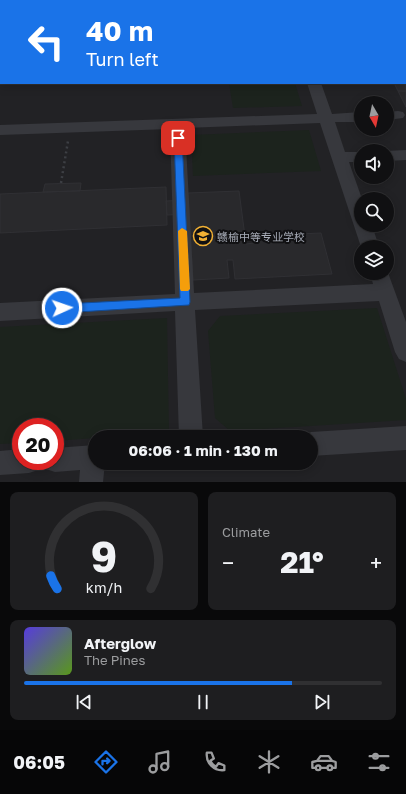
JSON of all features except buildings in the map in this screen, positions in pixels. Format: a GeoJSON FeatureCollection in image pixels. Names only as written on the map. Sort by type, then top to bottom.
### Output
{"type":"FeatureCollection","features":[{"type":"Feature","properties":{"kind":"lane"},"geometry":{"type":"LineString","coordinates":[[314,84],[354,199]]}},
{"type":"Feature","properties":{"kind":"lane"},"geometry":{"type":"LineString","coordinates":[[0,130],[354,116]]}},
{"type":"Feature","properties":{"kind":"lane"},"geometry":{"type":"LineString","coordinates":[[178,123],[191,430]]}},
{"type":"Feature","properties":{"kind":"lane"},"geometry":{"type":"LineString","coordinates":[[394,156],[406,155]]}},
{"type":"Feature","properties":{"kind":"lane"},"geometry":{"type":"LineString","coordinates":[[340,158],[354,157]]}},
{"type":"Feature","properties":{"kind":"lane"},"geometry":{"type":"LineString","coordinates":[[381,280],[406,352]]}},
{"type":"Feature","properties":{"kind":"lane"},"geometry":{"type":"LineString","coordinates":[[0,312],[385,292]]}},
{"type":"Feature","properties":{"kind":"lane"},"geometry":{"type":"LineString","coordinates":[[318,444],[406,438]]}},
{"type":"Feature","properties":{"kind":"lane"},"geometry":{"type":"LineString","coordinates":[[64,459],[88,457]]}},
{"type":"Feature","properties":{"kind":"lane"},"geometry":{"type":"LineString","coordinates":[[0,463],[12,462]]}},
{"type":"Feature","properties":{"kind":"lane"},"geometry":{"type":"LineString","coordinates":[[91,482],[92,470]]}},
{"type":"Feature","properties":{"kind":"path"},"geometry":{"type":"LineString","coordinates":[[61,184],[70,127]]}},
{"type":"Feature","properties":{"kind":"shaded area","name":"赣榆中等专业学校"},"geometry":{"type":"Polygon","coordinates":[[[0,84],[406,84],[406,482],[0,482],[0,84]]]}},
{"type":"Feature","properties":{"kind":"shaded area"},"geometry":{"type":"Polygon","coordinates":[[[229,84],[295,84],[302,106],[233,108],[229,84]]]}},
{"type":"Feature","properties":{"kind":"shaded area"},"geometry":{"type":"Polygon","coordinates":[[[309,130],[321,171],[193,176],[191,135],[309,130]]]}},
{"type":"Feature","properties":{"kind":"shaded area"},"geometry":{"type":"Polygon","coordinates":[[[377,308],[406,399],[406,420],[229,430],[215,418],[208,331],[220,316],[377,308]]]}},
{"type":"Feature","properties":{"kind":"shaded area"},"geometry":{"type":"Polygon","coordinates":[[[167,318],[169,430],[88,430],[88,439],[64,440],[64,418],[12,418],[12,443],[0,444],[0,327],[167,318]]]}},
{"type":"Feature","properties":{"kind":"slow traffic"},"geometry":{"type":"LineString","coordinates":[[182,231],[185,289]]}},
{"type":"Feature","properties":{"kind":"place","name":"赣榆中等专业学校"},"geometry":{"type":"Point","coordinates":[203,236]}},
{"type":"Feature","properties":{"kind":"route"},"geometry":{"type":"LineString","coordinates":[[62,308],[185,302],[178,138]]}}]}
